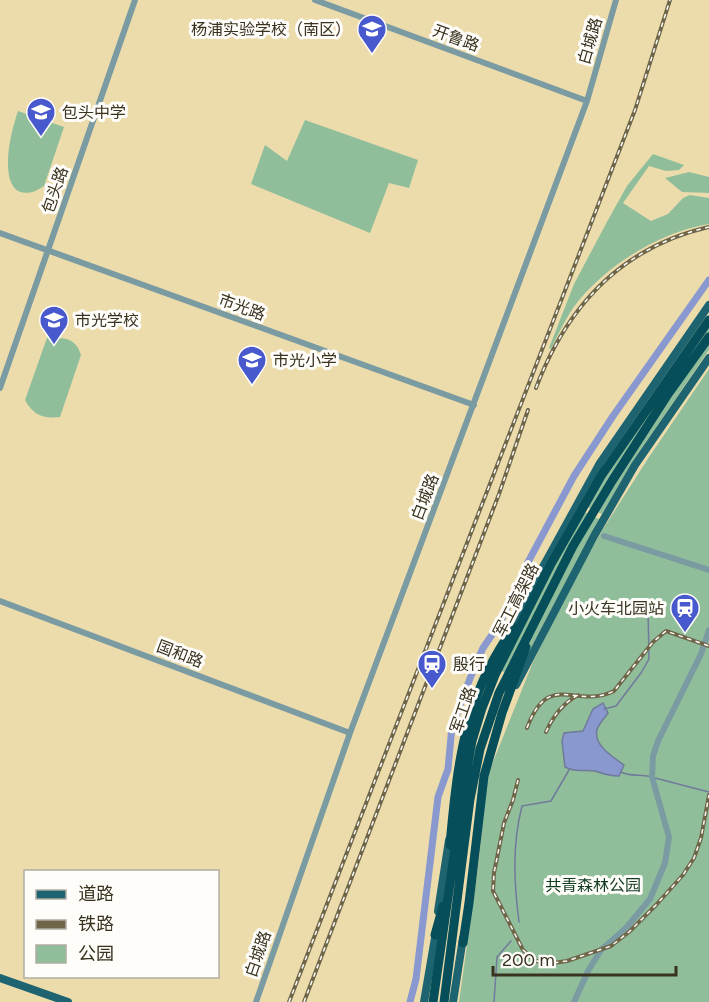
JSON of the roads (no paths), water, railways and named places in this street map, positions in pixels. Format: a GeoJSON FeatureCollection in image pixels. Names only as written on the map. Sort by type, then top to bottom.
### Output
{"type":"FeatureCollection","features":[{"type":"Feature","properties":{"kind":"highway","name":"军工高架路"},"geometry":{"type":"LineString","coordinates":[[433,1002],[472,741],[495,675],[539,588],[601,476],[709,320]]}},
{"type":"Feature","properties":{"kind":"highway","name":"军工高架路"},"geometry":{"type":"LineString","coordinates":[[444,1002],[470,799],[480,749],[499,693],[573,546],[668,394],[709,337]]}},
{"type":"Feature","properties":{"kind":"highway"},"geometry":{"type":"LineString","coordinates":[[435,935],[445,898],[460,759],[473,710],[487,672],[517,619],[539,588]]}},
{"type":"Feature","properties":{"kind":"highway"},"geometry":{"type":"LineString","coordinates":[[463,943],[484,776],[502,713],[537,615]]}},
{"type":"Feature","properties":{"kind":"main road","name":"军工路"},"geometry":{"type":"LineString","coordinates":[[424,1002],[465,747],[493,666],[538,576],[600,463],[709,305]]}},
{"type":"Feature","properties":{"kind":"main road"},"geometry":{"type":"LineString","coordinates":[[453,1002],[463,943],[465,901],[481,777],[503,709],[594,536],[625,483],[709,358]]}},
{"type":"Feature","properties":{"kind":"main road"},"geometry":{"type":"LineString","coordinates":[[0,978],[68,1002]]}},
{"type":"Feature","properties":{"kind":"street","name":"包头路"},"geometry":{"type":"LineString","coordinates":[[0,388],[135,0]]}},
{"type":"Feature","properties":{"kind":"street","name":"开鲁路"},"geometry":{"type":"LineString","coordinates":[[315,0],[587,101]]}},
{"type":"Feature","properties":{"kind":"street","name":"白城路"},"geometry":{"type":"LineString","coordinates":[[256,1002],[350,733],[587,101],[616,0]]}},
{"type":"Feature","properties":{"kind":"street","name":"市光路"},"geometry":{"type":"LineString","coordinates":[[0,233],[474,405]]}},
{"type":"Feature","properties":{"kind":"street"},"geometry":{"type":"LineString","coordinates":[[604,536],[709,570]]}},
{"type":"Feature","properties":{"kind":"street","name":"国和路"},"geometry":{"type":"LineString","coordinates":[[0,601],[350,733]]}},
{"type":"Feature","properties":{"kind":"street"},"geometry":{"type":"LineString","coordinates":[[573,1002],[602,950],[626,928],[650,899],[665,863],[669,837],[652,777],[652,756],[701,654],[709,630]]}},
{"type":"Feature","properties":{"kind":"water"},"geometry":{"type":"Polygon","coordinates":[[[603,703],[608,713],[597,730],[598,741],[605,750],[624,765],[619,776],[565,767],[562,741],[564,733],[583,731],[593,709],[603,703]]]}},
{"type":"Feature","properties":{"kind":"waterway"},"geometry":{"type":"LineString","coordinates":[[410,1002],[416,979],[438,797],[448,769],[452,726],[474,668],[483,648],[500,623],[527,564],[574,476],[613,416],[709,280]]}},
{"type":"Feature","properties":{"kind":"waterway"},"geometry":{"type":"LineString","coordinates":[[604,709],[616,706],[649,659],[648,610]]}},
{"type":"Feature","properties":{"kind":"waterway"},"geometry":{"type":"LineString","coordinates":[[519,922],[515,864],[522,806],[551,801],[569,770]]}},
{"type":"Feature","properties":{"kind":"waterway"},"geometry":{"type":"LineString","coordinates":[[621,772],[651,777]]}},
{"type":"Feature","properties":{"kind":"waterway"},"geometry":{"type":"LineString","coordinates":[[655,778],[709,792]]}},
{"type":"Feature","properties":{"kind":"waterway"},"geometry":{"type":"LineString","coordinates":[[494,1002],[497,957],[511,941]]}},
{"type":"Feature","properties":{"kind":"railway"},"geometry":{"type":"LineString","coordinates":[[289,1002],[635,110],[670,0]]}},
{"type":"Feature","properties":{"kind":"railway"},"geometry":{"type":"LineString","coordinates":[[536,388],[564,331],[581,306],[601,284],[624,265],[650,249],[678,236],[709,227]]}},
{"type":"Feature","properties":{"kind":"railway"},"geometry":{"type":"LineString","coordinates":[[304,1002],[499,494],[528,410]]}},
{"type":"Feature","properties":{"kind":"railway"},"geometry":{"type":"LineString","coordinates":[[527,728],[535,710],[544,700],[554,695],[600,696],[614,691],[653,642],[666,631],[709,646]]}},
{"type":"Feature","properties":{"kind":"railway"},"geometry":{"type":"LineString","coordinates":[[546,732],[559,711],[578,695]]}},
{"type":"Feature","properties":{"kind":"railway"},"geometry":{"type":"LineString","coordinates":[[518,780],[504,823],[494,873],[493,891],[523,950],[534,960],[546,964],[567,961],[611,946],[656,905],[683,875],[694,858],[701,838],[709,795]]}},
{"type":"Feature","properties":{"kind":"place","name":"杨浦实验学校（南区）"},"geometry":{"type":"Point","coordinates":[372,54]}},
{"type":"Feature","properties":{"kind":"place","name":"包头中学"},"geometry":{"type":"Point","coordinates":[41,138]}},
{"type":"Feature","properties":{"kind":"place","name":"市光学校"},"geometry":{"type":"Point","coordinates":[54,346]}},
{"type":"Feature","properties":{"kind":"place","name":"市光小学"},"geometry":{"type":"Point","coordinates":[252,386]}},
{"type":"Feature","properties":{"kind":"place","name":"小火车北园站"},"geometry":{"type":"Point","coordinates":[685,634]}},
{"type":"Feature","properties":{"kind":"place","name":"殷行"},"geometry":{"type":"Point","coordinates":[432,690]}},
{"type":"Feature","properties":{"kind":"park label","name":"共青森林公园"},"geometry":{"type":"Point","coordinates":[593,885]}}]}
